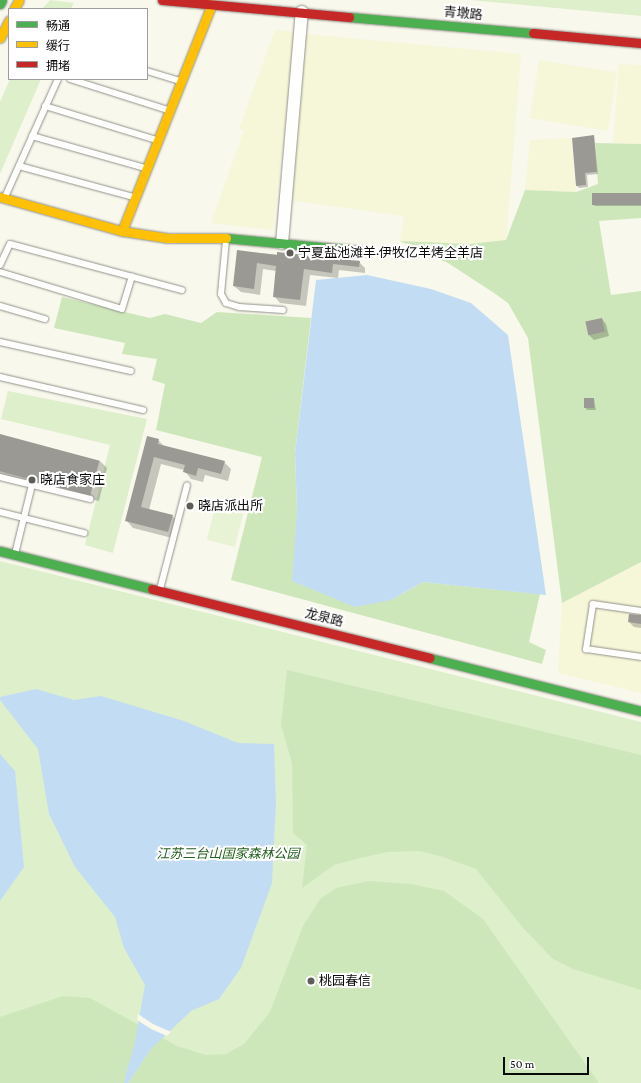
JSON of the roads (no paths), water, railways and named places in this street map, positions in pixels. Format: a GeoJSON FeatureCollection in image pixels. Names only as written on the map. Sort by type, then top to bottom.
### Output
{"type":"FeatureCollection","features":[{"type":"Feature","properties":{"kind":"street"},"geometry":{"type":"LineString","coordinates":[[0,4],[2,0]]}},
{"type":"Feature","properties":{"kind":"street","name":"青墩路"},"geometry":{"type":"LineString","coordinates":[[162,0],[212,4],[232,3],[302,12],[641,43]]}},
{"type":"Feature","properties":{"kind":"street"},"geometry":{"type":"LineString","coordinates":[[122,231],[212,4]]}},
{"type":"Feature","properties":{"kind":"street"},"geometry":{"type":"LineString","coordinates":[[282,243],[302,12]]}},
{"type":"Feature","properties":{"kind":"street"},"geometry":{"type":"LineString","coordinates":[[0,38],[8,22]]}},
{"type":"Feature","properties":{"kind":"street"},"geometry":{"type":"LineString","coordinates":[[2,197],[122,231],[167,238],[226,240],[239,238],[363,251]]}},
{"type":"Feature","properties":{"kind":"street","name":"龙泉路"},"geometry":{"type":"LineString","coordinates":[[0,551],[641,711]]}},
{"type":"Feature","properties":{"kind":"lane"},"geometry":{"type":"LineString","coordinates":[[148,71],[181,82]]}},
{"type":"Feature","properties":{"kind":"lane"},"geometry":{"type":"LineString","coordinates":[[2,197],[19,166],[58,80]]}},
{"type":"Feature","properties":{"kind":"lane"},"geometry":{"type":"LineString","coordinates":[[73,80],[170,110]]}},
{"type":"Feature","properties":{"kind":"lane"},"geometry":{"type":"LineString","coordinates":[[45,106],[158,140]]}},
{"type":"Feature","properties":{"kind":"lane"},"geometry":{"type":"LineString","coordinates":[[32,136],[146,169]]}},
{"type":"Feature","properties":{"kind":"lane"},"geometry":{"type":"LineString","coordinates":[[19,166],[135,198]]}},
{"type":"Feature","properties":{"kind":"lane"},"geometry":{"type":"LineString","coordinates":[[226,240],[222,294],[226,303],[239,307],[283,310]]}},
{"type":"Feature","properties":{"kind":"lane"},"geometry":{"type":"LineString","coordinates":[[0,265],[10,244],[182,290]]}},
{"type":"Feature","properties":{"kind":"lane"},"geometry":{"type":"LineString","coordinates":[[0,272],[122,308],[132,276]]}},
{"type":"Feature","properties":{"kind":"lane"},"geometry":{"type":"LineString","coordinates":[[0,306],[45,319]]}},
{"type":"Feature","properties":{"kind":"lane"},"geometry":{"type":"LineString","coordinates":[[0,342],[131,371]]}},
{"type":"Feature","properties":{"kind":"lane"},"geometry":{"type":"LineString","coordinates":[[0,377],[143,410]]}},
{"type":"Feature","properties":{"kind":"lane"},"geometry":{"type":"LineString","coordinates":[[0,478],[90,499]]}},
{"type":"Feature","properties":{"kind":"lane"},"geometry":{"type":"LineString","coordinates":[[15,555],[32,485]]}},
{"type":"Feature","properties":{"kind":"lane"},"geometry":{"type":"LineString","coordinates":[[160,591],[187,485]]}},
{"type":"Feature","properties":{"kind":"lane"},"geometry":{"type":"LineString","coordinates":[[0,512],[84,533]]}},
{"type":"Feature","properties":{"kind":"lane"},"geometry":{"type":"LineString","coordinates":[[641,611],[593,604],[586,649],[641,657]]}},
{"type":"Feature","properties":{"kind":"water"},"geometry":{"type":"Polygon","coordinates":[[[367,275],[431,289],[471,303],[508,335],[546,595],[423,582],[391,600],[355,607],[292,581],[297,510],[295,453],[316,280],[367,275]]]}},
{"type":"Feature","properties":{"kind":"water"},"geometry":{"type":"Polygon","coordinates":[[[36,689],[74,700],[101,696],[184,721],[238,743],[274,744],[276,802],[272,883],[241,968],[219,999],[191,1011],[151,1049],[128,1083],[124,1083],[134,1046],[145,985],[124,948],[115,917],[75,867],[49,814],[38,749],[0,700],[0,697],[36,689]]]}},
{"type":"Feature","properties":{"kind":"water"},"geometry":{"type":"Polygon","coordinates":[[[0,754],[15,771],[24,867],[0,901],[0,754]]]}},
{"type":"Feature","properties":{"kind":"place","name":"宁夏盐池滩羊·伊牧亿羊烤全羊店"},"geometry":{"type":"Point","coordinates":[290,253]}},
{"type":"Feature","properties":{"kind":"place","name":"晓店食家庄"},"geometry":{"type":"Point","coordinates":[32,480]}},
{"type":"Feature","properties":{"kind":"place","name":"晓店派出所"},"geometry":{"type":"Point","coordinates":[190,506]}},
{"type":"Feature","properties":{"kind":"place","name":"桃园春信"},"geometry":{"type":"Point","coordinates":[311,981]}},
{"type":"Feature","properties":{"kind":"park label","name":"江苏三台山国家森林公园"},"geometry":{"type":"Point","coordinates":[228,854]}}]}
